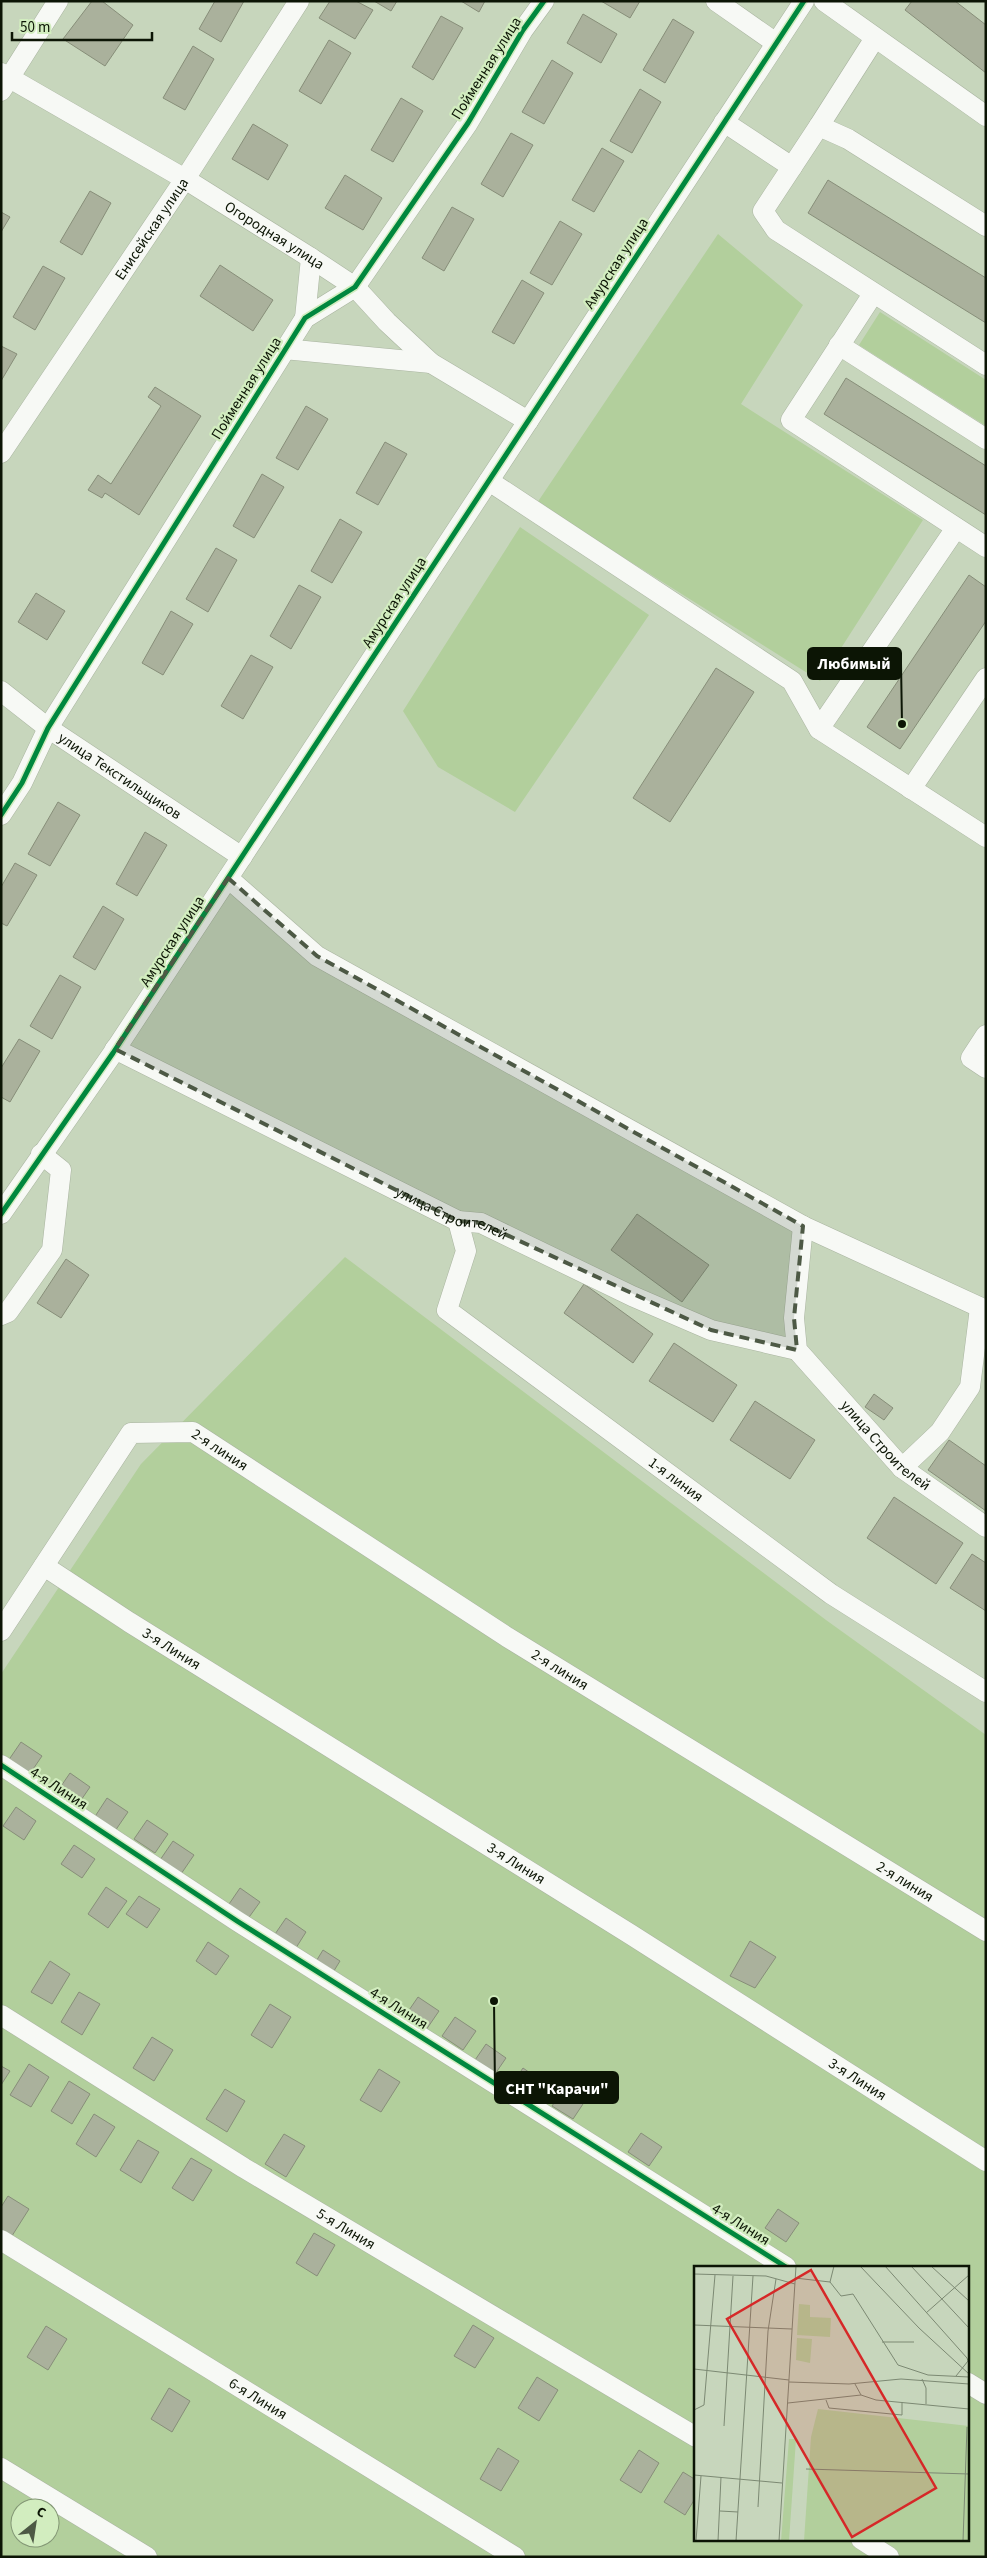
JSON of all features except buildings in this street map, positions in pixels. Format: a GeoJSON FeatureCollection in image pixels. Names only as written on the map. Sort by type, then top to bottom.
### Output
{"type":"FeatureCollection","features":[{"type":"Feature","properties":{"kind":"street"},"geometry":{"type":"LineString","coordinates":[[4,81],[58,1]]}},
{"type":"Feature","properties":{"kind":"street","name":"Енисейская улица"},"geometry":{"type":"LineString","coordinates":[[1,453],[185,179],[299,1]]}},
{"type":"Feature","properties":{"kind":"street","name":"Пойменная улица"},"geometry":{"type":"LineString","coordinates":[[1,815],[22,783],[48,728],[305,318],[355,287],[468,123],[523,30],[544,1]]}},
{"type":"Feature","properties":{"kind":"street"},"geometry":{"type":"LineString","coordinates":[[716,1],[776,43]]}},
{"type":"Feature","properties":{"kind":"street","name":"Амурская улица"},"geometry":{"type":"LineString","coordinates":[[1,1214],[115,1050],[804,1]]}},
{"type":"Feature","properties":{"kind":"street"},"geometry":{"type":"LineString","coordinates":[[824,1],[986,116]]}},
{"type":"Feature","properties":{"kind":"street"},"geometry":{"type":"LineString","coordinates":[[875,38],[763,211],[776,230],[986,365]]}},
{"type":"Feature","properties":{"kind":"street","name":"Огородная улица"},"geometry":{"type":"LineString","coordinates":[[4,81],[185,179],[311,258],[355,287],[387,322],[431,363],[528,421]]}},
{"type":"Feature","properties":{"kind":"street"},"geometry":{"type":"LineString","coordinates":[[724,122],[792,167]]}},
{"type":"Feature","properties":{"kind":"street"},"geometry":{"type":"LineString","coordinates":[[819,126],[848,139],[986,226]]}},
{"type":"Feature","properties":{"kind":"street"},"geometry":{"type":"LineString","coordinates":[[305,318],[311,258]]}},
{"type":"Feature","properties":{"kind":"street"},"geometry":{"type":"LineString","coordinates":[[873,294],[791,420],[986,547]]}},
{"type":"Feature","properties":{"kind":"street"},"geometry":{"type":"LineString","coordinates":[[839,345],[986,439]]}},
{"type":"Feature","properties":{"kind":"street"},"geometry":{"type":"LineString","coordinates":[[284,350],[431,363]]}},
{"type":"Feature","properties":{"kind":"street"},"geometry":{"type":"LineString","coordinates":[[489,481],[792,682],[820,729],[986,836]]}},
{"type":"Feature","properties":{"kind":"street"},"geometry":{"type":"LineString","coordinates":[[820,729],[956,528]]}},
{"type":"Feature","properties":{"kind":"street"},"geometry":{"type":"LineString","coordinates":[[911,789],[986,678]]}},
{"type":"Feature","properties":{"kind":"street","name":"улица Текстильщиков"},"geometry":{"type":"LineString","coordinates":[[1,691],[48,728],[242,858]]}},
{"type":"Feature","properties":{"kind":"street"},"geometry":{"type":"LineString","coordinates":[[228,878],[317,956],[803,1226],[983,1309],[970,1387],[940,1432],[902,1468]]}},
{"type":"Feature","properties":{"kind":"street"},"geometry":{"type":"LineString","coordinates":[[986,1035],[971,1058],[986,1068]]}},
{"type":"Feature","properties":{"kind":"street","name":"улица Строителей"},"geometry":{"type":"LineString","coordinates":[[115,1050],[458,1221],[481,1223],[632,1296],[712,1330],[797,1350],[902,1468],[986,1527]]}},
{"type":"Feature","properties":{"kind":"street"},"geometry":{"type":"LineString","coordinates":[[1,1315],[8,1312],[52,1250],[61,1170],[41,1154]]}},
{"type":"Feature","properties":{"kind":"street","name":"1-я линия"},"geometry":{"type":"LineString","coordinates":[[458,1221],[466,1251],[447,1310],[831,1594],[986,1692]]}},
{"type":"Feature","properties":{"kind":"street"},"geometry":{"type":"LineString","coordinates":[[797,1350],[794,1318],[803,1226]]}},
{"type":"Feature","properties":{"kind":"street","name":"2-я линия"},"geometry":{"type":"LineString","coordinates":[[44,1566],[131,1433],[193,1432],[507,1637],[986,1931]]}},
{"type":"Feature","properties":{"kind":"street"},"geometry":{"type":"LineString","coordinates":[[1,1631],[44,1566]]}},
{"type":"Feature","properties":{"kind":"street","name":"3-я Линия"},"geometry":{"type":"LineString","coordinates":[[44,1566],[129,1622],[630,1934],[986,2161]]}},
{"type":"Feature","properties":{"kind":"street","name":"4-я Линия"},"geometry":{"type":"LineString","coordinates":[[1,1765],[246,1926],[784,2266]]}},
{"type":"Feature","properties":{"kind":"street","name":"5-я Линия"},"geometry":{"type":"LineString","coordinates":[[1,2015],[244,2168],[694,2436]]}},
{"type":"Feature","properties":{"kind":"street","name":"6-я Линия"},"geometry":{"type":"LineString","coordinates":[[1,2240],[515,2557]]}},
{"type":"Feature","properties":{"kind":"street"},"geometry":{"type":"LineString","coordinates":[[970,2384],[986,2394]]}},
{"type":"Feature","properties":{"kind":"street"},"geometry":{"type":"LineString","coordinates":[[1,2468],[147,2557]]}},
{"type":"Feature","properties":{"kind":"street"},"geometry":{"type":"LineString","coordinates":[[863,2540],[889,2557]]}},
{"type":"Feature","properties":{"kind":"highlighted area"},"geometry":{"type":"Polygon","coordinates":[[[228,878],[317,956],[803,1226],[794,1318],[797,1350],[711,1330],[481,1223],[458,1221],[115,1049],[228,878]]]}},
{"type":"Feature","properties":{"kind":"green space"},"geometry":{"type":"Polygon","coordinates":[[[718,234],[803,305],[741,404],[923,520],[820,681],[537,503],[718,234]]]}},
{"type":"Feature","properties":{"kind":"green space"},"geometry":{"type":"Polygon","coordinates":[[[880,312],[986,380],[986,426],[859,345],[880,312]]]}},
{"type":"Feature","properties":{"kind":"green space"},"geometry":{"type":"Polygon","coordinates":[[[520,527],[649,615],[515,812],[438,767],[403,711],[520,527]]]}},
{"type":"Feature","properties":{"kind":"green space"},"geometry":{"type":"Polygon","coordinates":[[[345,1257],[826,1620],[986,1735],[986,2557],[1,2557],[1,1674],[141,1464],[345,1257]]]}},
{"type":"Feature","properties":{"kind":"cycle path"},"geometry":{"type":"LineString","coordinates":[[1,815],[22,783],[48,728],[305,318],[355,287],[468,123],[523,30],[544,1]]}},
{"type":"Feature","properties":{"kind":"cycle path"},"geometry":{"type":"LineString","coordinates":[[1,1214],[113,1053],[804,1]]}},
{"type":"Feature","properties":{"kind":"cycle path"},"geometry":{"type":"LineString","coordinates":[[1,1765],[237,1921],[784,2266]]}},
{"type":"Feature","properties":{"kind":"place","name":"Любимый"},"geometry":{"type":"Point","coordinates":[902,724]}},
{"type":"Feature","properties":{"kind":"place","name":"СНТ \"Карачи\""},"geometry":{"type":"Point","coordinates":[494,2001]}}]}
